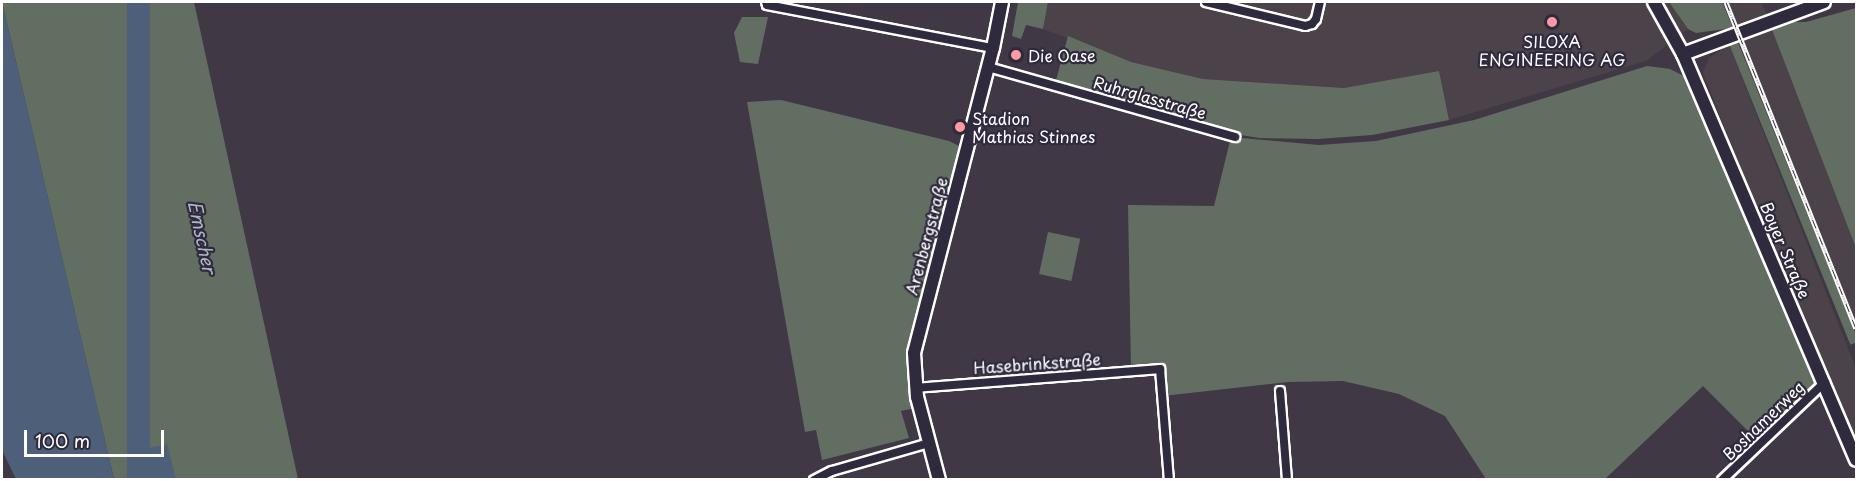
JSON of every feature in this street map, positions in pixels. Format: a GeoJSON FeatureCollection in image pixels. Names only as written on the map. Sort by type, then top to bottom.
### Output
{"type":"FeatureCollection","features":[{"type":"Feature","properties":{"kind":"street"},"geometry":{"type":"LineString","coordinates":[[766,2],[993,48]]}},
{"type":"Feature","properties":{"kind":"street","name":"Arenbergstraße"},"geometry":{"type":"LineString","coordinates":[[939,480],[915,388],[913,366],[916,340],[993,48],[1002,2]]}},
{"type":"Feature","properties":{"kind":"street"},"geometry":{"type":"LineString","coordinates":[[1206,2],[1305,26],[1312,24],[1316,19],[1320,2]]}},
{"type":"Feature","properties":{"kind":"street","name":"Boyer Straße"},"geometry":{"type":"LineString","coordinates":[[1654,2],[1683,54],[1857,460]]}},
{"type":"Feature","properties":{"kind":"street"},"geometry":{"type":"LineString","coordinates":[[1683,54],[1824,2]]}},
{"type":"Feature","properties":{"kind":"street","name":"Ruhrglasstraße"},"geometry":{"type":"LineString","coordinates":[[988,67],[1234,137]]}},
{"type":"Feature","properties":{"kind":"street","name":"Hasebrinkstraße"},"geometry":{"type":"LineString","coordinates":[[915,388],[1160,369],[1169,480]]}},
{"type":"Feature","properties":{"kind":"street","name":"Boshamerweg"},"geometry":{"type":"LineString","coordinates":[[1722,480],[1825,381]]}},
{"type":"Feature","properties":{"kind":"street"},"geometry":{"type":"LineString","coordinates":[[1280,391],[1287,480]]}},
{"type":"Feature","properties":{"kind":"street"},"geometry":{"type":"LineString","coordinates":[[814,480],[833,476],[929,443]]}},
{"type":"Feature","properties":{"kind":"shaded area"},"geometry":{"type":"Polygon","coordinates":[[[1048,2],[1669,2],[1688,29],[1646,61],[1449,120],[1439,71],[1344,88],[1203,79],[1131,62],[1043,29],[1048,2]]]}},
{"type":"Feature","properties":{"kind":"shaded area"},"geometry":{"type":"Polygon","coordinates":[[[1722,2],[1761,2],[1767,15],[1733,28],[1722,2]]]}},
{"type":"Feature","properties":{"kind":"shaded area"},"geometry":{"type":"Polygon","coordinates":[[[1771,27],[1856,248],[1856,342],[1737,40],[1771,27]]]}},
{"type":"Feature","properties":{"kind":"shaded area"},"geometry":{"type":"Polygon","coordinates":[[[1729,45],[1856,369],[1856,458],[1703,73],[1709,58],[1729,45]]]}},
{"type":"Feature","properties":{"kind":"green space"},"geometry":{"type":"Polygon","coordinates":[[[2,2],[194,2],[298,479],[114,479],[2,2]]]}},
{"type":"Feature","properties":{"kind":"green space"},"geometry":{"type":"Polygon","coordinates":[[[1018,2],[1048,2],[1043,29],[1026,25],[1021,39],[1012,36],[1018,2]]]}},
{"type":"Feature","properties":{"kind":"green space"},"geometry":{"type":"Polygon","coordinates":[[[1669,2],[1722,2],[1733,28],[1696,33],[1688,29],[1669,2]]]}},
{"type":"Feature","properties":{"kind":"green space"},"geometry":{"type":"Polygon","coordinates":[[[1856,8],[1856,248],[1771,27],[1788,22],[1806,22],[1856,8]]]}},
{"type":"Feature","properties":{"kind":"green space"},"geometry":{"type":"Polygon","coordinates":[[[742,17],[768,17],[758,64],[740,62],[734,33],[742,17]]]}},
{"type":"Feature","properties":{"kind":"green space"},"geometry":{"type":"Polygon","coordinates":[[[1068,36],[1131,62],[1203,79],[1344,88],[1439,71],[1449,120],[1372,135],[1318,139],[1259,138],[1234,134],[1055,84],[1068,36]]]}},
{"type":"Feature","properties":{"kind":"green space"},"geometry":{"type":"Polygon","coordinates":[[[1737,40],[1856,335],[1856,342],[1850,345],[1729,43],[1737,40]]]}},
{"type":"Feature","properties":{"kind":"green space"},"geometry":{"type":"Polygon","coordinates":[[[1647,66],[1670,69],[1684,76],[1753,234],[1825,382],[1760,443],[1703,386],[1605,479],[1486,479],[1445,416],[1399,394],[1343,381],[1288,382],[1163,396],[1162,368],[1131,370],[1128,205],[1214,206],[1231,137],[1319,145],[1376,141],[1474,120],[1647,66]]]}},
{"type":"Feature","properties":{"kind":"green space"},"geometry":{"type":"Polygon","coordinates":[[[781,100],[949,141],[965,149],[916,341],[920,407],[901,411],[909,438],[822,460],[816,430],[805,432],[747,102],[781,100]]]}},
{"type":"Feature","properties":{"kind":"green space"},"geometry":{"type":"Polygon","coordinates":[[[1048,232],[1080,239],[1071,281],[1039,274],[1048,232]]]}},
{"type":"Feature","properties":{"kind":"water"},"geometry":{"type":"Polygon","coordinates":[[[2,2],[114,479],[16,479],[2,450],[2,2]]]}},
{"type":"Feature","properties":{"kind":"water"},"geometry":{"type":"Polygon","coordinates":[[[127,2],[150,2],[150,480],[127,480],[127,2]]]}},
{"type":"Feature","properties":{"kind":"water"},"geometry":{"type":"Polygon","coordinates":[[[167,444],[176,479],[136,479],[130,452],[167,444]]]}},
{"type":"Feature","properties":{"kind":"railway"},"geometry":{"type":"LineString","coordinates":[[1726,2],[1856,328]]}},
{"type":"Feature","properties":{"kind":"place","name":"SILOXA ENGINEERING AG"},"geometry":{"type":"Point","coordinates":[1552,22]}},
{"type":"Feature","properties":{"kind":"place","name":"Die Oase"},"geometry":{"type":"Point","coordinates":[1016,55]}},
{"type":"Feature","properties":{"kind":"place","name":"Stadion Mathias Stinnes"},"geometry":{"type":"Point","coordinates":[960,127]}},
{"type":"Feature","properties":{"kind":"water label","name":"Emscher"},"geometry":{"type":"Point","coordinates":[202,237]}}]}
